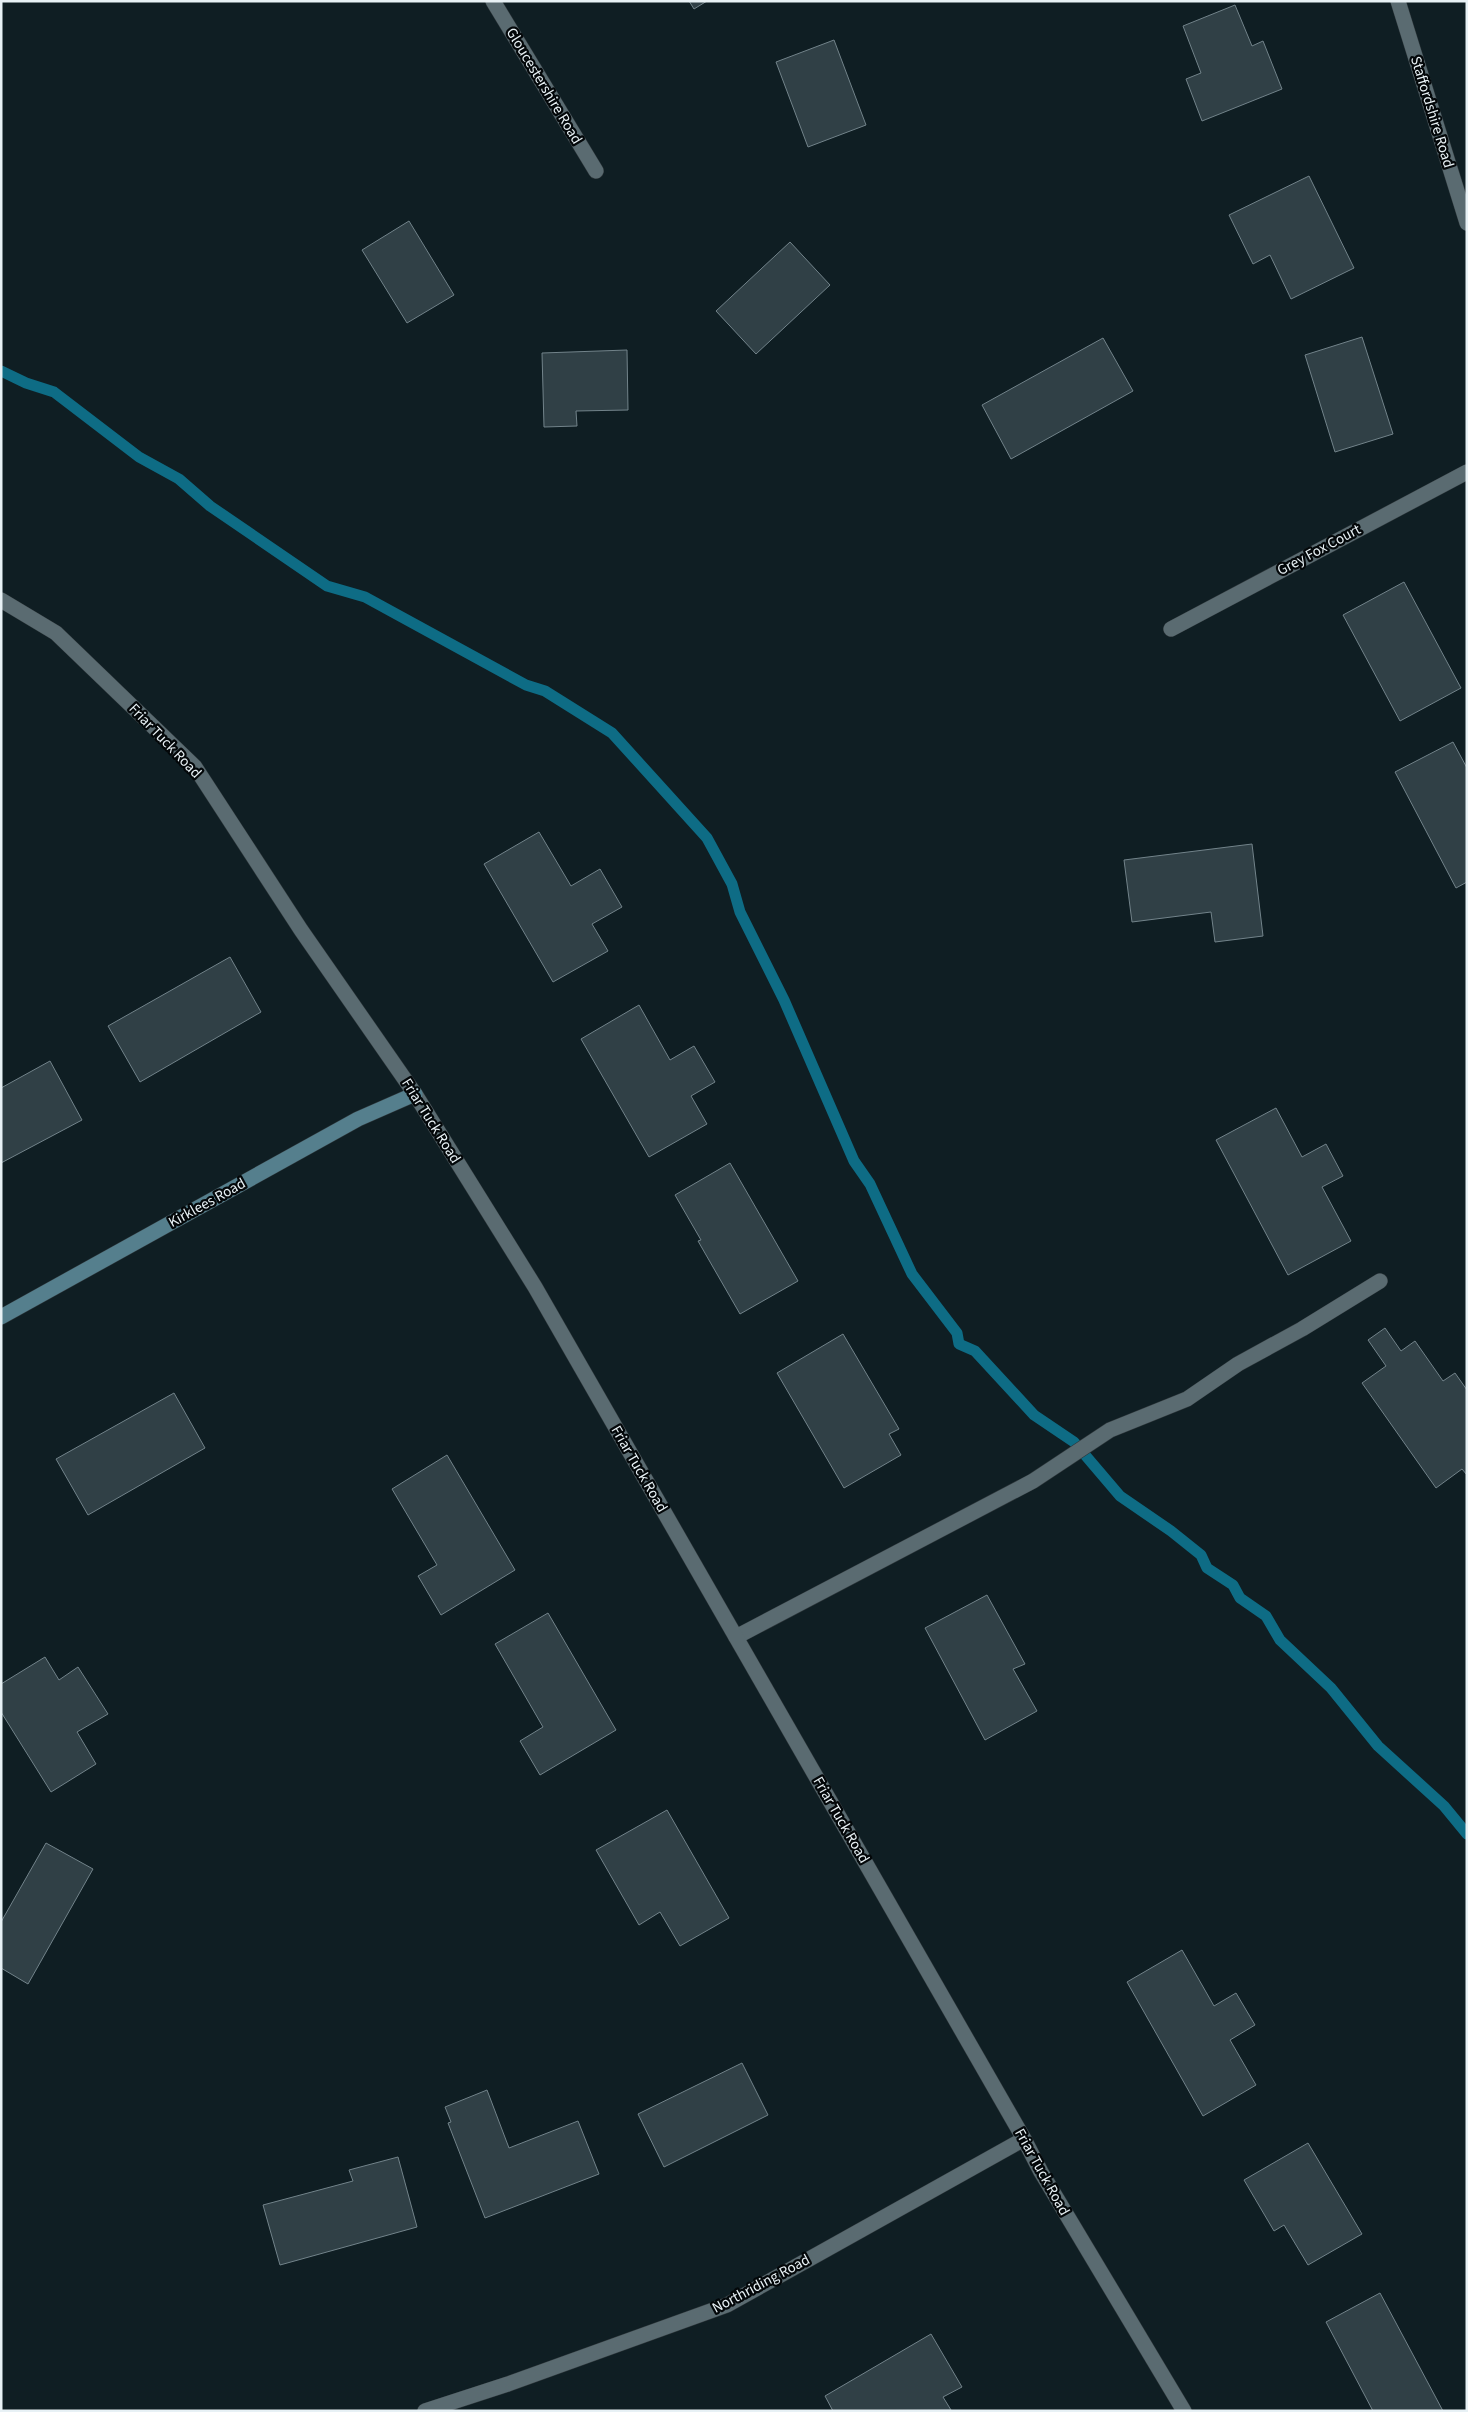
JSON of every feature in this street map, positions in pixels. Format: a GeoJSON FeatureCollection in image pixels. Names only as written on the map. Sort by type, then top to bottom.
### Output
{"type":"FeatureCollection","features":[{"type":"Feature","properties":{"kind":"street","name":"Gloucestershire Road"},"geometry":{"type":"LineString","coordinates":[[493,1],[596,171]]}},
{"type":"Feature","properties":{"kind":"street","name":"Staffordshire Road"},"geometry":{"type":"LineString","coordinates":[[1398,1],[1467,223]]}},
{"type":"Feature","properties":{"kind":"street","name":"Grey Fox Court"},"geometry":{"type":"LineString","coordinates":[[1171,629],[1467,472]]}},
{"type":"Feature","properties":{"kind":"street","name":"Friar Tuck Road"},"geometry":{"type":"LineString","coordinates":[[1,600],[56,633],[195,767],[301,930],[415,1094],[535,1287],[1024,2139],[1040,2172],[1184,2411]]}},
{"type":"Feature","properties":{"kind":"street","name":"Kirklees Road"},"geometry":{"type":"LineString","coordinates":[[1,1316],[358,1120],[415,1094]]}},
{"type":"Feature","properties":{"kind":"street"},"geometry":{"type":"LineString","coordinates":[[736,1637],[1034,1481],[1110,1430],[1187,1398],[1238,1364],[1302,1329],[1380,1281]]}},
{"type":"Feature","properties":{"kind":"street","name":"Northriding Road"},"geometry":{"type":"LineString","coordinates":[[424,2411],[508,2384],[727,2305],[1024,2139]]}},
{"type":"Feature","properties":{"kind":"building"},"geometry":{"type":"Polygon","coordinates":[[[689,1],[707,1],[694,9],[689,1]]]}},
{"type":"Feature","properties":{"kind":"building"},"geometry":{"type":"Polygon","coordinates":[[[1235,5],[1252,46],[1263,41],[1282,89],[1202,121],[1186,79],[1201,73],[1183,26],[1235,5]]]}},
{"type":"Feature","properties":{"kind":"building"},"geometry":{"type":"Polygon","coordinates":[[[834,40],[866,125],[808,147],[776,62],[834,40]]]}},
{"type":"Feature","properties":{"kind":"building"},"geometry":{"type":"Polygon","coordinates":[[[1309,176],[1354,268],[1291,299],[1270,255],[1253,264],[1229,215],[1309,176]]]}},
{"type":"Feature","properties":{"kind":"building"},"geometry":{"type":"Polygon","coordinates":[[[409,221],[454,295],[407,323],[362,250],[409,221]]]}},
{"type":"Feature","properties":{"kind":"building"},"geometry":{"type":"Polygon","coordinates":[[[790,242],[830,285],[756,354],[716,311],[790,242]]]}},
{"type":"Feature","properties":{"kind":"building"},"geometry":{"type":"Polygon","coordinates":[[[1362,337],[1393,434],[1335,452],[1305,355],[1362,337]]]}},
{"type":"Feature","properties":{"kind":"building"},"geometry":{"type":"Polygon","coordinates":[[[1103,338],[1133,391],[1011,459],[982,405],[1103,338]]]}},
{"type":"Feature","properties":{"kind":"building"},"geometry":{"type":"Polygon","coordinates":[[[627,350],[628,410],[576,411],[577,426],[544,427],[542,353],[627,350]]]}},
{"type":"Feature","properties":{"kind":"building"},"geometry":{"type":"Polygon","coordinates":[[[1404,582],[1461,688],[1400,721],[1343,615],[1404,582]]]}},
{"type":"Feature","properties":{"kind":"building"},"geometry":{"type":"Polygon","coordinates":[[[1453,742],[1467,768],[1467,882],[1456,888],[1395,772],[1453,742]]]}},
{"type":"Feature","properties":{"kind":"building"},"geometry":{"type":"Polygon","coordinates":[[[539,832],[571,886],[600,869],[622,907],[592,924],[608,951],[553,982],[484,864],[539,832]]]}},
{"type":"Feature","properties":{"kind":"building"},"geometry":{"type":"Polygon","coordinates":[[[1252,844],[1263,936],[1215,942],[1211,912],[1132,922],[1124,860],[1252,844]]]}},
{"type":"Feature","properties":{"kind":"building"},"geometry":{"type":"Polygon","coordinates":[[[230,957],[261,1012],[140,1082],[108,1026],[230,957]]]}},
{"type":"Feature","properties":{"kind":"building"},"geometry":{"type":"Polygon","coordinates":[[[639,1005],[670,1060],[694,1046],[715,1082],[691,1096],[707,1124],[649,1157],[581,1039],[639,1005]]]}},
{"type":"Feature","properties":{"kind":"building"},"geometry":{"type":"Polygon","coordinates":[[[50,1061],[82,1120],[1,1163],[1,1088],[50,1061]]]}},
{"type":"Feature","properties":{"kind":"building"},"geometry":{"type":"Polygon","coordinates":[[[1276,1108],[1302,1157],[1326,1144],[1343,1176],[1322,1187],[1351,1241],[1288,1275],[1216,1140],[1276,1108]]]}},
{"type":"Feature","properties":{"kind":"building"},"geometry":{"type":"Polygon","coordinates":[[[730,1163],[798,1281],[740,1314],[698,1241],[701,1240],[675,1195],[730,1163]]]}},
{"type":"Feature","properties":{"kind":"building"},"geometry":{"type":"Polygon","coordinates":[[[1385,1328],[1401,1351],[1415,1341],[1443,1381],[1455,1373],[1467,1390],[1467,1475],[1462,1469],[1436,1488],[1362,1383],[1386,1366],[1368,1340],[1385,1328]]]}},
{"type":"Feature","properties":{"kind":"building"},"geometry":{"type":"Polygon","coordinates":[[[843,1334],[899,1429],[889,1434],[901,1455],[844,1488],[777,1373],[843,1334]]]}},
{"type":"Feature","properties":{"kind":"building"},"geometry":{"type":"Polygon","coordinates":[[[174,1393],[205,1448],[88,1515],[56,1459],[174,1393]]]}},
{"type":"Feature","properties":{"kind":"building"},"geometry":{"type":"Polygon","coordinates":[[[447,1455],[515,1570],[441,1615],[418,1576],[437,1565],[392,1489],[447,1455]]]}},
{"type":"Feature","properties":{"kind":"building"},"geometry":{"type":"Polygon","coordinates":[[[987,1595],[1025,1664],[1013,1669],[1037,1711],[985,1740],[925,1628],[987,1595]]]}},
{"type":"Feature","properties":{"kind":"building"},"geometry":{"type":"Polygon","coordinates":[[[548,1613],[616,1730],[540,1775],[520,1741],[543,1727],[495,1644],[548,1613]]]}},
{"type":"Feature","properties":{"kind":"building"},"geometry":{"type":"Polygon","coordinates":[[[45,1657],[59,1680],[78,1667],[108,1714],[77,1732],[96,1764],[51,1792],[1,1712],[1,1684],[45,1657]]]}},
{"type":"Feature","properties":{"kind":"building"},"geometry":{"type":"Polygon","coordinates":[[[667,1810],[729,1918],[680,1946],[660,1912],[639,1925],[596,1850],[667,1810]]]}},
{"type":"Feature","properties":{"kind":"building"},"geometry":{"type":"Polygon","coordinates":[[[46,1843],[93,1869],[28,1984],[1,1968],[1,1922],[46,1843]]]}},
{"type":"Feature","properties":{"kind":"building"},"geometry":{"type":"Polygon","coordinates":[[[1182,1950],[1214,2006],[1236,1993],[1255,2025],[1230,2040],[1256,2085],[1203,2116],[1127,1982],[1182,1950]]]}},
{"type":"Feature","properties":{"kind":"building"},"geometry":{"type":"Polygon","coordinates":[[[742,2063],[768,2115],[664,2167],[638,2114],[742,2063]]]}},
{"type":"Feature","properties":{"kind":"building"},"geometry":{"type":"Polygon","coordinates":[[[487,2090],[509,2148],[578,2121],[599,2174],[485,2218],[448,2123],[451,2122],[445,2107],[487,2090]]]}},
{"type":"Feature","properties":{"kind":"building"},"geometry":{"type":"Polygon","coordinates":[[[1308,2143],[1362,2234],[1308,2265],[1284,2225],[1274,2231],[1244,2180],[1308,2143]]]}},
{"type":"Feature","properties":{"kind":"building"},"geometry":{"type":"Polygon","coordinates":[[[398,2157],[417,2227],[280,2265],[263,2205],[353,2181],[349,2170],[398,2157]]]}},
{"type":"Feature","properties":{"kind":"building"},"geometry":{"type":"Polygon","coordinates":[[[1380,2293],[1443,2411],[1373,2411],[1326,2322],[1380,2293]]]}},
{"type":"Feature","properties":{"kind":"building"},"geometry":{"type":"Polygon","coordinates":[[[931,2334],[962,2387],[943,2397],[951,2410],[833,2411],[825,2396],[931,2334]]]}},
{"type":"Feature","properties":{"kind":"waterway"},"geometry":{"type":"LineString","coordinates":[[1,371],[26,383],[54,392],[139,457],[179,479],[210,506],[327,586],[365,597],[526,685],[545,691],[612,733],[707,838],[732,884],[740,912],[784,1000],[854,1161],[870,1184],[912,1274],[957,1333],[959,1344],[975,1351],[1034,1415],[1074,1442],[1120,1496],[1171,1531],[1201,1555],[1207,1568],[1233,1585],[1240,1598],[1266,1616],[1280,1640],[1331,1688],[1378,1746],[1444,1806],[1467,1834]]}}]}
